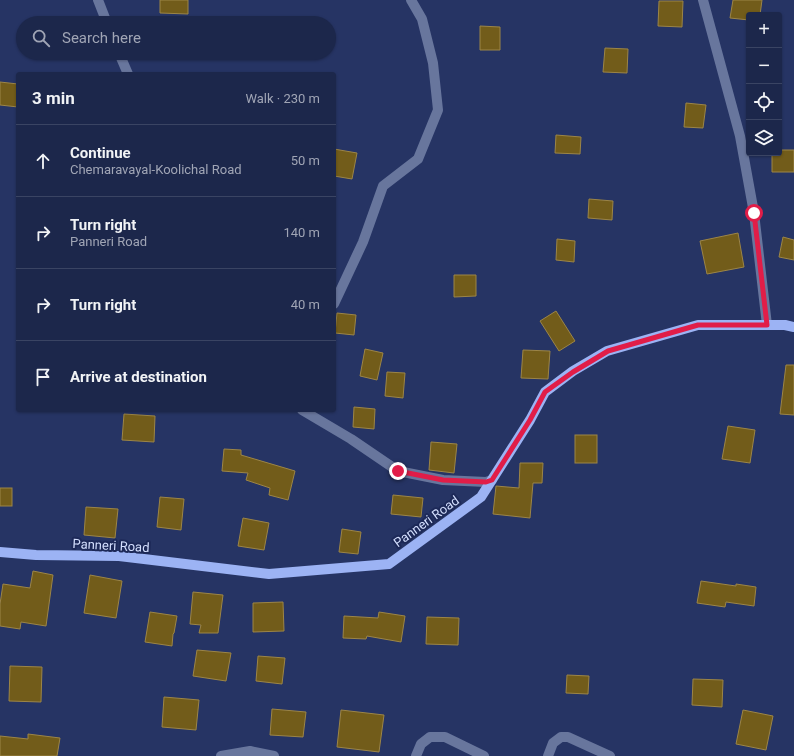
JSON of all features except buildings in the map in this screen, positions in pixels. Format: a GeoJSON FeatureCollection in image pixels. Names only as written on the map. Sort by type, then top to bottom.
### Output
{"type":"FeatureCollection","features":[{"type":"Feature","properties":{"kind":"main road","name":"Panneri Road"},"geometry":{"type":"LineString","coordinates":[[0,552],[36,555],[119,556],[269,574],[389,564],[481,497],[530,420],[545,392],[573,372],[608,351],[698,325],[767,325],[794,327]]}},
{"type":"Feature","properties":{"kind":"street"},"geometry":{"type":"LineString","coordinates":[[98,0],[104,16]]}},
{"type":"Feature","properties":{"kind":"street"},"geometry":{"type":"LineString","coordinates":[[336,300],[363,242],[383,186],[418,159],[438,110],[433,62],[422,19],[411,0]]}},
{"type":"Feature","properties":{"kind":"street"},"geometry":{"type":"LineString","coordinates":[[703,0],[740,136],[754,213],[767,325]]}},
{"type":"Feature","properties":{"kind":"street"},"geometry":{"type":"LineString","coordinates":[[122,60],[127,72]]}},
{"type":"Feature","properties":{"kind":"street"},"geometry":{"type":"LineString","coordinates":[[305,412],[352,439],[398,471],[443,480],[486,482],[492,480]]}},
{"type":"Feature","properties":{"kind":"street"},"geometry":{"type":"LineString","coordinates":[[416,756],[421,744],[430,737],[445,737],[484,756]]}},
{"type":"Feature","properties":{"kind":"street"},"geometry":{"type":"LineString","coordinates":[[548,756],[554,744],[561,737],[568,737],[610,756]]}},
{"type":"Feature","properties":{"kind":"street"},"geometry":{"type":"LineString","coordinates":[[221,756],[250,751],[274,756]]}},
{"type":"Feature","properties":{"kind":"route"},"geometry":{"type":"LineString","coordinates":[[398,471],[443,480],[486,482],[492,480],[530,420],[545,392],[573,372],[608,351],[639,340],[698,325],[767,325],[754,213]]}}]}
